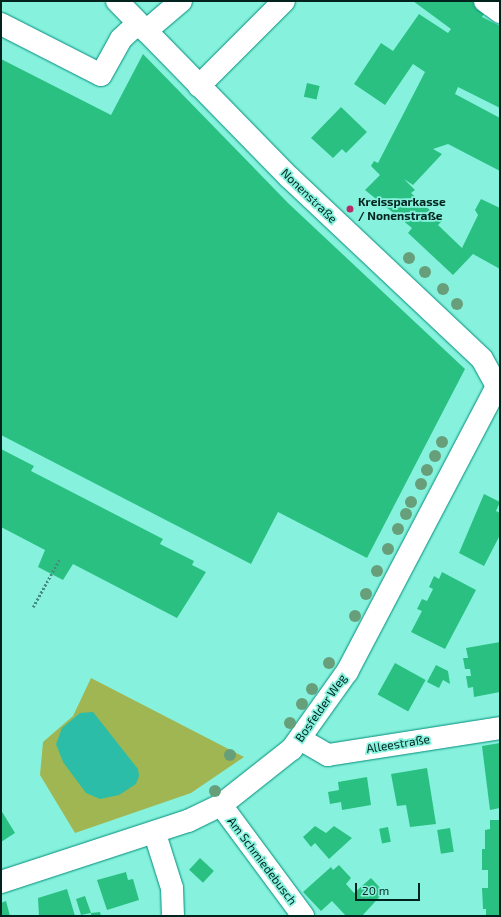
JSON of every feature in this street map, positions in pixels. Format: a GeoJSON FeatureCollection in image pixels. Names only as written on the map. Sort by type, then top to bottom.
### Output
{"type":"FeatureCollection","features":[{"type":"Feature","properties":{"kind":"street","name":"Nonenstraße"},"geometry":{"type":"LineString","coordinates":[[117,1],[289,177],[482,359],[499,386]]}},
{"type":"Feature","properties":{"kind":"street"},"geometry":{"type":"LineString","coordinates":[[1,24],[101,75],[121,39],[181,1]]}},
{"type":"Feature","properties":{"kind":"street"},"geometry":{"type":"LineString","coordinates":[[199,86],[217,71],[284,1]]}},
{"type":"Feature","properties":{"kind":"street"},"geometry":{"type":"LineString","coordinates":[[485,1],[500,12]]}},
{"type":"Feature","properties":{"kind":"street","name":"Bosfelder Weg"},"geometry":{"type":"LineString","coordinates":[[1,882],[155,834],[221,805],[255,780],[300,739],[347,672],[499,386]]}},
{"type":"Feature","properties":{"kind":"street","name":"Alleestraße"},"geometry":{"type":"LineString","coordinates":[[300,739],[328,755],[500,728]]}},
{"type":"Feature","properties":{"kind":"street","name":"Am Schmiedebusch"},"geometry":{"type":"LineString","coordinates":[[221,805],[303,916]]}},
{"type":"Feature","properties":{"kind":"street"},"geometry":{"type":"LineString","coordinates":[[155,834],[172,888],[173,916]]}},
{"type":"Feature","properties":{"kind":"path"},"geometry":{"type":"LineString","coordinates":[[33,607],[59,560]]}},
{"type":"Feature","properties":{"kind":"shaded area"},"geometry":{"type":"Polygon","coordinates":[[[91,678],[244,757],[191,793],[75,833],[40,775],[43,742],[73,716],[91,678]]]}},
{"type":"Feature","properties":{"kind":"shaded area"},"geometry":{"type":"Polygon","coordinates":[[[93,712],[138,769],[139,776],[136,784],[119,795],[100,799],[86,793],[63,762],[56,744],[62,728],[80,713],[93,712]]]}},
{"type":"Feature","properties":{"kind":"building"},"geometry":{"type":"Polygon","coordinates":[[[413,1],[480,1],[488,7],[482,17],[500,26],[500,108],[458,87],[455,94],[500,118],[500,171],[448,144],[433,149],[442,154],[413,185],[404,179],[415,190],[411,193],[442,221],[438,225],[462,248],[478,215],[475,210],[481,199],[500,208],[500,269],[473,254],[453,275],[408,233],[412,228],[365,190],[380,175],[371,166],[374,161],[378,163],[425,72],[413,64],[385,105],[354,84],[381,43],[393,51],[419,14],[448,33],[451,29],[413,1]]]}},
{"type":"Feature","properties":{"kind":"building"},"geometry":{"type":"Polygon","coordinates":[[[143,54],[288,203],[465,369],[367,558],[278,512],[251,564],[1,435],[1,59],[111,115],[143,54]]]}},
{"type":"Feature","properties":{"kind":"building"},"geometry":{"type":"Polygon","coordinates":[[[307,83],[320,86],[317,100],[304,97],[307,83]]]}},
{"type":"Feature","properties":{"kind":"building"},"geometry":{"type":"Polygon","coordinates":[[[341,107],[367,132],[346,153],[342,149],[333,158],[311,138],[341,107]]]}},
{"type":"Feature","properties":{"kind":"building"},"geometry":{"type":"Polygon","coordinates":[[[1,449],[34,466],[31,471],[163,539],[160,544],[194,561],[192,565],[206,572],[177,618],[73,564],[63,580],[38,567],[45,550],[1,527],[1,449]]]}},
{"type":"Feature","properties":{"kind":"building"},"geometry":{"type":"Polygon","coordinates":[[[484,494],[500,502],[496,511],[500,513],[500,535],[484,566],[459,553],[484,494]]]}},
{"type":"Feature","properties":{"kind":"building"},"geometry":{"type":"Polygon","coordinates":[[[442,572],[476,590],[445,649],[411,632],[422,611],[417,609],[422,599],[427,601],[433,589],[429,587],[434,576],[439,579],[442,572]]]}},
{"type":"Feature","properties":{"kind":"building"},"geometry":{"type":"Polygon","coordinates":[[[500,642],[500,692],[474,697],[473,687],[468,688],[466,676],[471,676],[470,669],[465,669],[463,658],[468,658],[466,648],[500,642]]]}},
{"type":"Feature","properties":{"kind":"building"},"geometry":{"type":"Polygon","coordinates":[[[395,663],[426,680],[408,711],[378,694],[395,663]]]}},
{"type":"Feature","properties":{"kind":"building"},"geometry":{"type":"Polygon","coordinates":[[[436,665],[448,671],[450,684],[443,680],[439,688],[427,682],[436,665]]]}},
{"type":"Feature","properties":{"kind":"building"},"geometry":{"type":"Polygon","coordinates":[[[500,743],[500,808],[490,810],[482,746],[500,743]]]}},
{"type":"Feature","properties":{"kind":"building"},"geometry":{"type":"Polygon","coordinates":[[[427,768],[436,824],[410,827],[406,805],[397,806],[391,774],[427,768]]]}},
{"type":"Feature","properties":{"kind":"building"},"geometry":{"type":"Polygon","coordinates":[[[367,777],[371,805],[342,810],[341,802],[330,804],[328,792],[339,790],[338,782],[367,777]]]}},
{"type":"Feature","properties":{"kind":"building"},"geometry":{"type":"Polygon","coordinates":[[[1,810],[15,833],[1,842],[1,810]]]}},
{"type":"Feature","properties":{"kind":"building"},"geometry":{"type":"Polygon","coordinates":[[[490,820],[500,820],[500,916],[486,916],[486,909],[483,909],[482,888],[488,888],[488,870],[482,870],[482,849],[485,849],[485,830],[490,829],[490,820]]]}},
{"type":"Feature","properties":{"kind":"building"},"geometry":{"type":"Polygon","coordinates":[[[315,826],[326,833],[334,826],[352,838],[329,859],[315,843],[311,847],[303,837],[315,826]]]}},
{"type":"Feature","properties":{"kind":"building"},"geometry":{"type":"Polygon","coordinates":[[[388,827],[391,842],[382,843],[379,829],[388,827]]]}},
{"type":"Feature","properties":{"kind":"building"},"geometry":{"type":"Polygon","coordinates":[[[450,828],[454,852],[441,854],[437,830],[450,828]]]}},
{"type":"Feature","properties":{"kind":"building"},"geometry":{"type":"Polygon","coordinates":[[[200,858],[214,871],[203,883],[189,870],[200,858]]]}},
{"type":"Feature","properties":{"kind":"building"},"geometry":{"type":"Polygon","coordinates":[[[339,865],[351,878],[346,884],[354,893],[371,878],[384,892],[362,916],[346,916],[332,901],[321,911],[303,892],[331,867],[333,870],[339,865]]]}},
{"type":"Feature","properties":{"kind":"building"},"geometry":{"type":"Polygon","coordinates":[[[126,872],[128,880],[133,879],[139,900],[107,910],[97,880],[126,872]]]}},
{"type":"Feature","properties":{"kind":"building"},"geometry":{"type":"Polygon","coordinates":[[[67,889],[75,916],[39,916],[38,898],[67,889]]]}},
{"type":"Feature","properties":{"kind":"building"},"geometry":{"type":"Polygon","coordinates":[[[85,896],[91,913],[81,915],[76,899],[85,896]]]}},
{"type":"Feature","properties":{"kind":"building"},"geometry":{"type":"Polygon","coordinates":[[[6,901],[10,916],[1,916],[1,903],[6,901]]]}},
{"type":"Feature","properties":{"kind":"building"},"geometry":{"type":"Polygon","coordinates":[[[100,912],[101,916],[91,916],[91,913],[100,912]]]}},
{"type":"Feature","properties":{"kind":"place","name":"Kreissparkasse / Nonenstraße"},"geometry":{"type":"Point","coordinates":[350,209]}}]}
